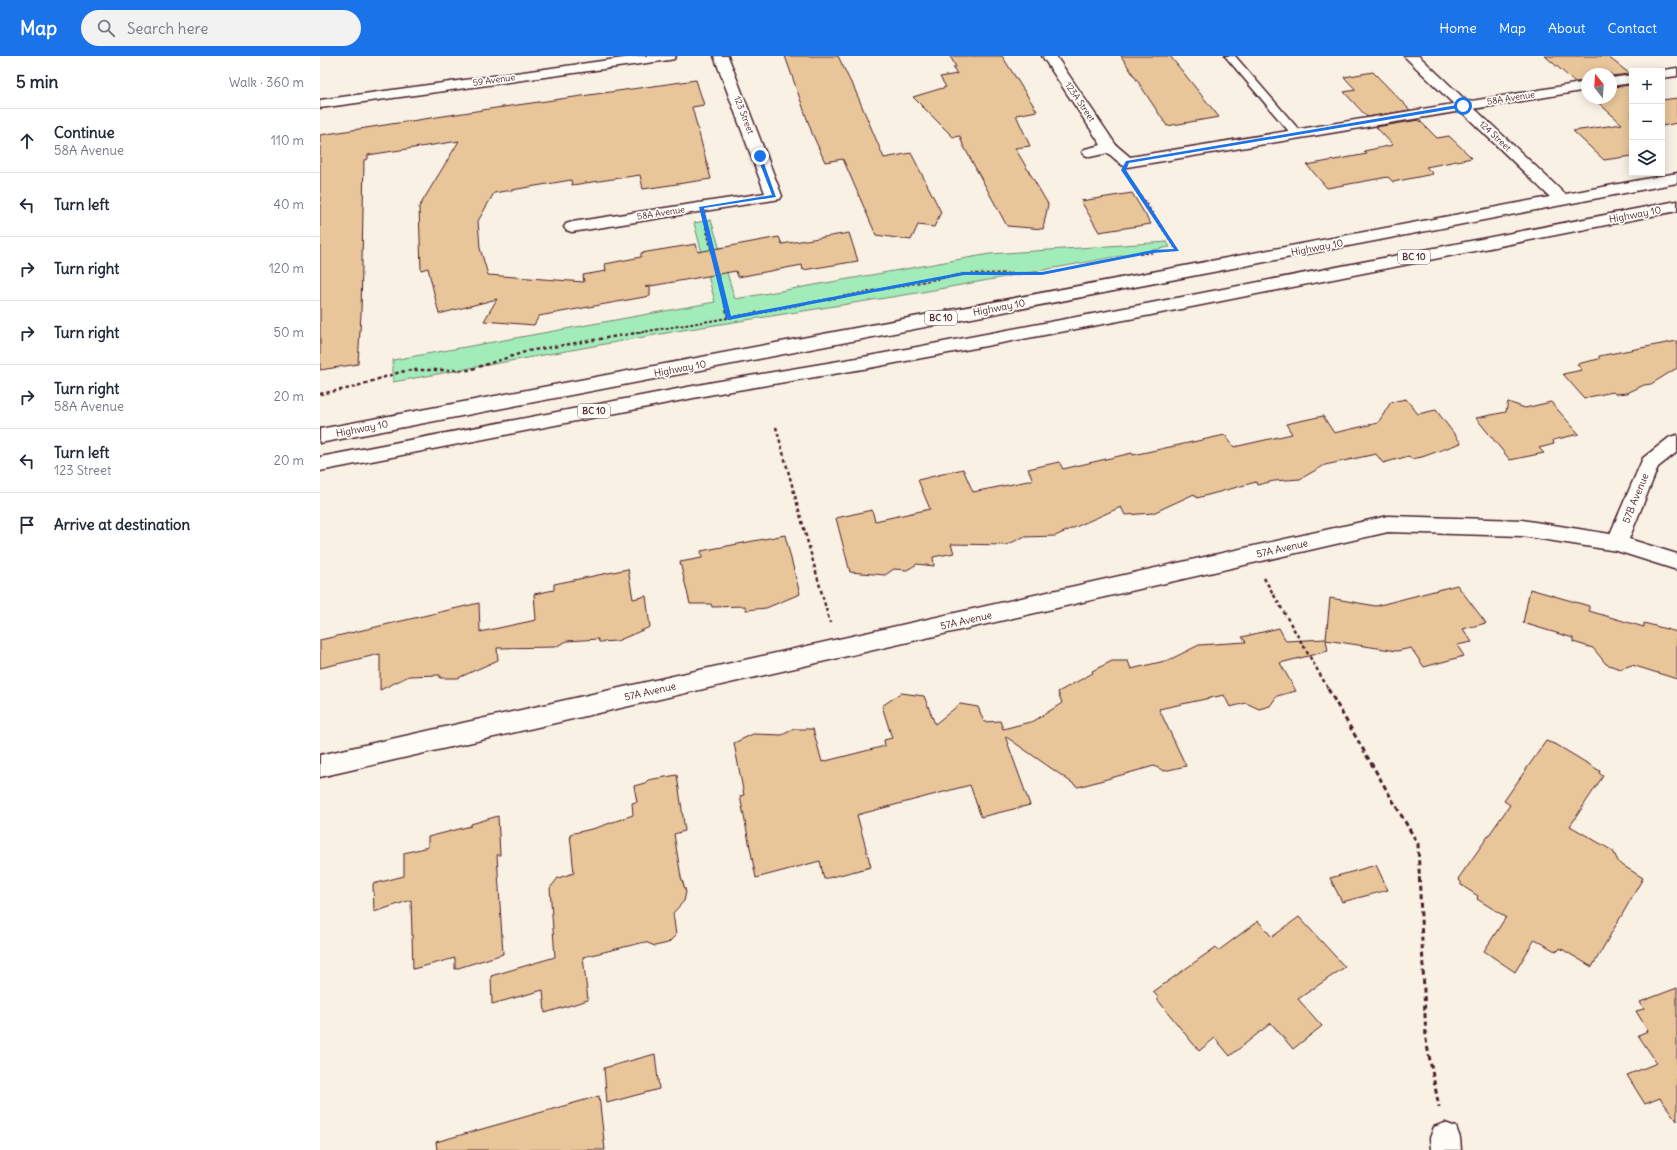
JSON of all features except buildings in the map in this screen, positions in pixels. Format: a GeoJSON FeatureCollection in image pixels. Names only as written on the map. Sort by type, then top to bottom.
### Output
{"type":"FeatureCollection","features":[{"type":"Feature","properties":{"kind":"main road","name":"59 Avenue"},"geometry":{"type":"LineString","coordinates":[[320,104],[669,56]]}},
{"type":"Feature","properties":{"kind":"main road","name":"123 Street"},"geometry":{"type":"LineString","coordinates":[[722,56],[774,196]]}},
{"type":"Feature","properties":{"kind":"main road","name":"123A Street"},"geometry":{"type":"LineString","coordinates":[[1049,56],[1111,148],[1127,162]]}},
{"type":"Feature","properties":{"kind":"main road","name":"124 Street"},"geometry":{"type":"LineString","coordinates":[[1411,56],[1561,199]]}},
{"type":"Feature","properties":{"kind":"main road"},"geometry":{"type":"LineString","coordinates":[[1665,74],[1677,72]]}},
{"type":"Feature","properties":{"kind":"main road"},"geometry":{"type":"LineString","coordinates":[[1617,81],[1629,79]]}},
{"type":"Feature","properties":{"kind":"main road","name":"58A Avenue"},"geometry":{"type":"LineString","coordinates":[[1127,162],[1581,87]]}},
{"type":"Feature","properties":{"kind":"main road"},"geometry":{"type":"LineString","coordinates":[[1090,152],[1111,148]]}},
{"type":"Feature","properties":{"kind":"main road","name":"Highway 10"},"geometry":{"type":"LineString","coordinates":[[320,436],[1677,178]]}},
{"type":"Feature","properties":{"kind":"main road","name":"58A Avenue"},"geometry":{"type":"LineString","coordinates":[[572,227],[774,196]]}},
{"type":"Feature","properties":{"kind":"main road"},"geometry":{"type":"LineString","coordinates":[[1151,309],[1178,289],[1536,220],[1548,214],[1561,199]]}},
{"type":"Feature","properties":{"kind":"main road","name":"Highway 10"},"geometry":{"type":"LineString","coordinates":[[320,464],[714,388],[869,362],[1151,309],[1677,206]]}},
{"type":"Feature","properties":{"kind":"main road","name":"57B Avenue"},"geometry":{"type":"LineString","coordinates":[[1617,543],[1650,463],[1677,442]]}},
{"type":"Feature","properties":{"kind":"main road","name":"57A Avenue"},"geometry":{"type":"LineString","coordinates":[[320,766],[1388,524],[1522,528],[1617,543]]}},
{"type":"Feature","properties":{"kind":"main road"},"geometry":{"type":"LineString","coordinates":[[1617,543],[1677,562]]}},
{"type":"Feature","properties":{"kind":"lane"},"geometry":{"type":"LineString","coordinates":[[1230,56],[1296,134]]}},
{"type":"Feature","properties":{"kind":"path"},"geometry":{"type":"LineString","coordinates":[[1127,162],[1124,170],[1178,250],[1171,251]]}},
{"type":"Feature","properties":{"kind":"path"},"geometry":{"type":"LineString","coordinates":[[701,207],[728,318]]}},
{"type":"Feature","properties":{"kind":"path"},"geometry":{"type":"LineString","coordinates":[[1138,255],[1159,251]]}},
{"type":"Feature","properties":{"kind":"path"},"geometry":{"type":"LineString","coordinates":[[320,394],[351,388],[400,372],[413,370],[469,370],[528,351],[728,318],[964,274],[1042,273]]}},
{"type":"Feature","properties":{"kind":"path"},"geometry":{"type":"LineString","coordinates":[[776,427],[838,649]]}},
{"type":"Feature","properties":{"kind":"path"},"geometry":{"type":"LineString","coordinates":[[1251,556],[1418,844],[1426,1040],[1446,1144]]}},
{"type":"Feature","properties":{"kind":"green space"},"geometry":{"type":"Polygon","coordinates":[[[711,220],[735,299],[990,254],[1167,242],[1170,247],[917,293],[683,330],[393,382],[393,360],[715,302],[694,223],[711,220]]]}},
{"type":"Feature","properties":{"kind":"route"},"geometry":{"type":"LineString","coordinates":[[760,156],[774,196],[701,207],[728,318],[964,274],[1042,273],[1153,252],[1178,250],[1124,170],[1127,162],[1273,139],[1463,106]]}}]}
